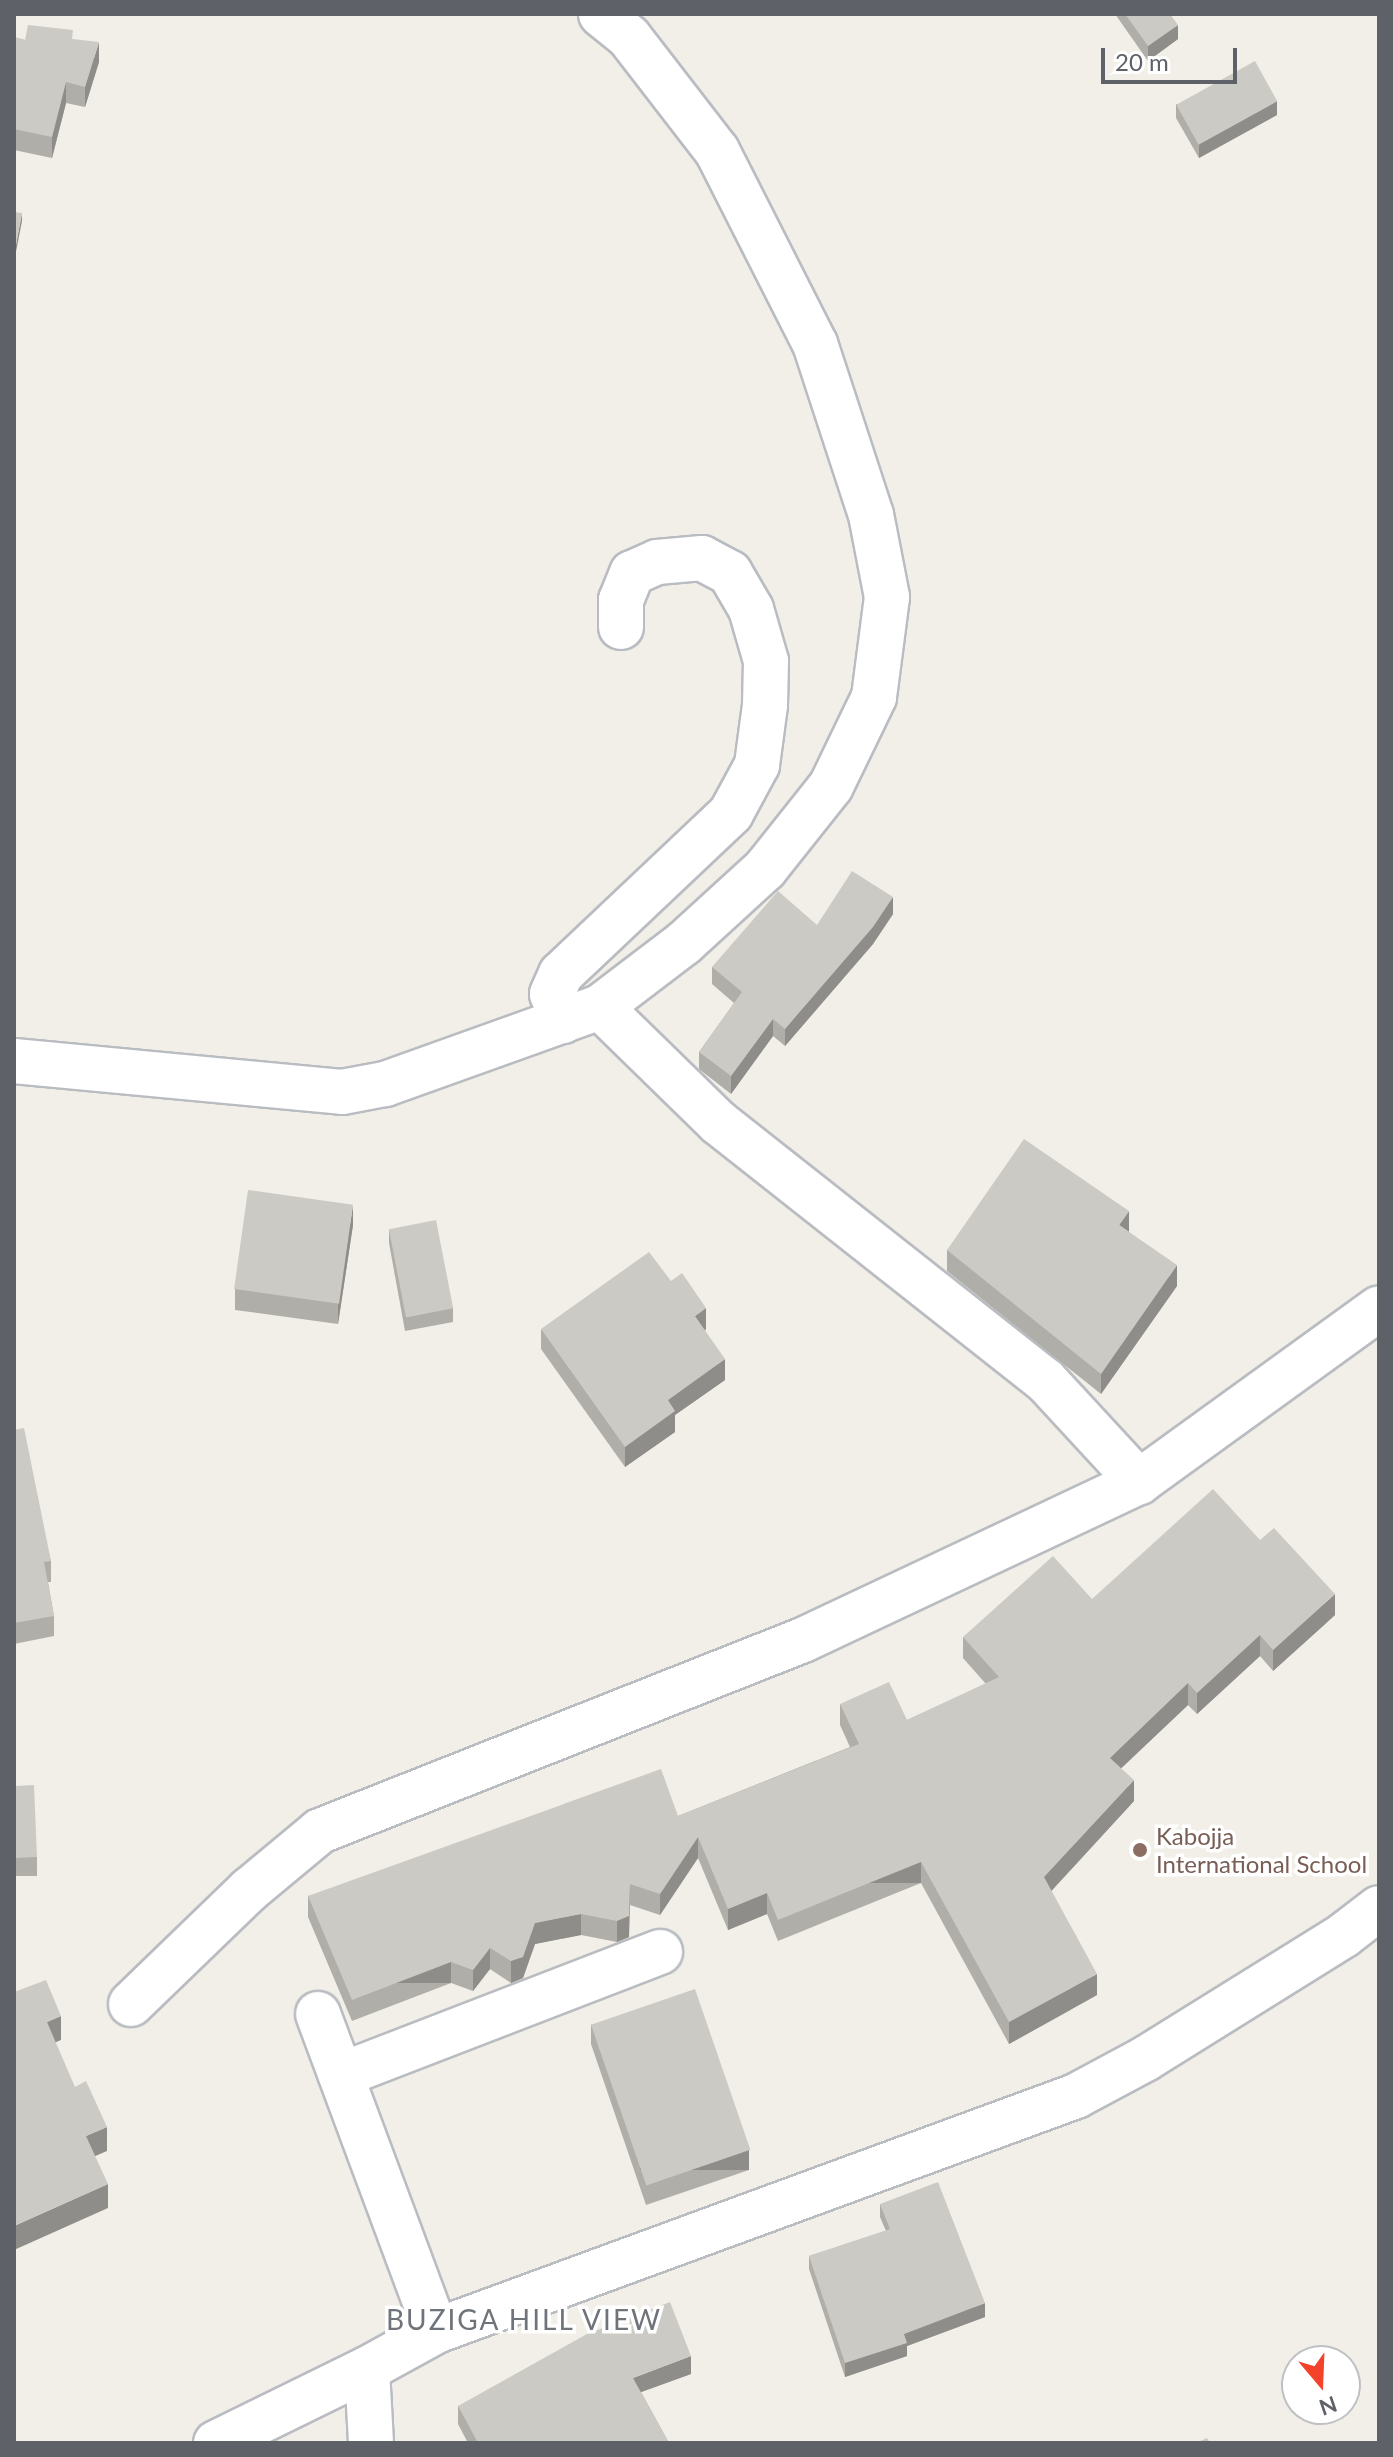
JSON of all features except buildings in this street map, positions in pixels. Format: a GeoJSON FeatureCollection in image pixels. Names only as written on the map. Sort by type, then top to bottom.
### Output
{"type":"FeatureCollection","features":[{"type":"Feature","properties":{"kind":"street"},"geometry":{"type":"LineString","coordinates":[[14,1061],[342,1092],[385,1084],[582,1014],[684,943],[765,869],[831,786],[874,697],[887,597],[871,515],[815,344],[717,151],[629,37],[601,14]]}},
{"type":"Feature","properties":{"kind":"street"},"geometry":{"type":"LineString","coordinates":[[621,627],[621,600],[632,573],[657,562],[702,558],[730,573],[751,609],[766,661],[765,705],[757,765],[731,813],[561,974],[552,994],[582,1014],[1045,1380],[1139,1482]]}},
{"type":"Feature","properties":{"kind":"street"},"geometry":{"type":"LineString","coordinates":[[131,2004],[249,1890],[320,1831],[803,1640],[1139,1482],[1379,1308]]}},
{"type":"Feature","properties":{"kind":"street"},"geometry":{"type":"LineString","coordinates":[[216,2443],[367,2369],[436,2331],[1076,2096],[1145,2059],[1344,1935],[1379,1908]]}},
{"type":"Feature","properties":{"kind":"street"},"geometry":{"type":"LineString","coordinates":[[341,2075],[660,1952]]}},
{"type":"Feature","properties":{"kind":"street"},"geometry":{"type":"LineString","coordinates":[[318,2014],[436,2331]]}},
{"type":"Feature","properties":{"kind":"street"},"geometry":{"type":"LineString","coordinates":[[367,2369],[371,2443]]}},
{"type":"Feature","properties":{"kind":"place","name":"Kabojja International School"},"geometry":{"type":"Point","coordinates":[1140,1850]}},
{"type":"Feature","properties":{"kind":"district","name":"BUZIGA HILL VIEW"},"geometry":{"type":"Point","coordinates":[524,2319]}}]}
